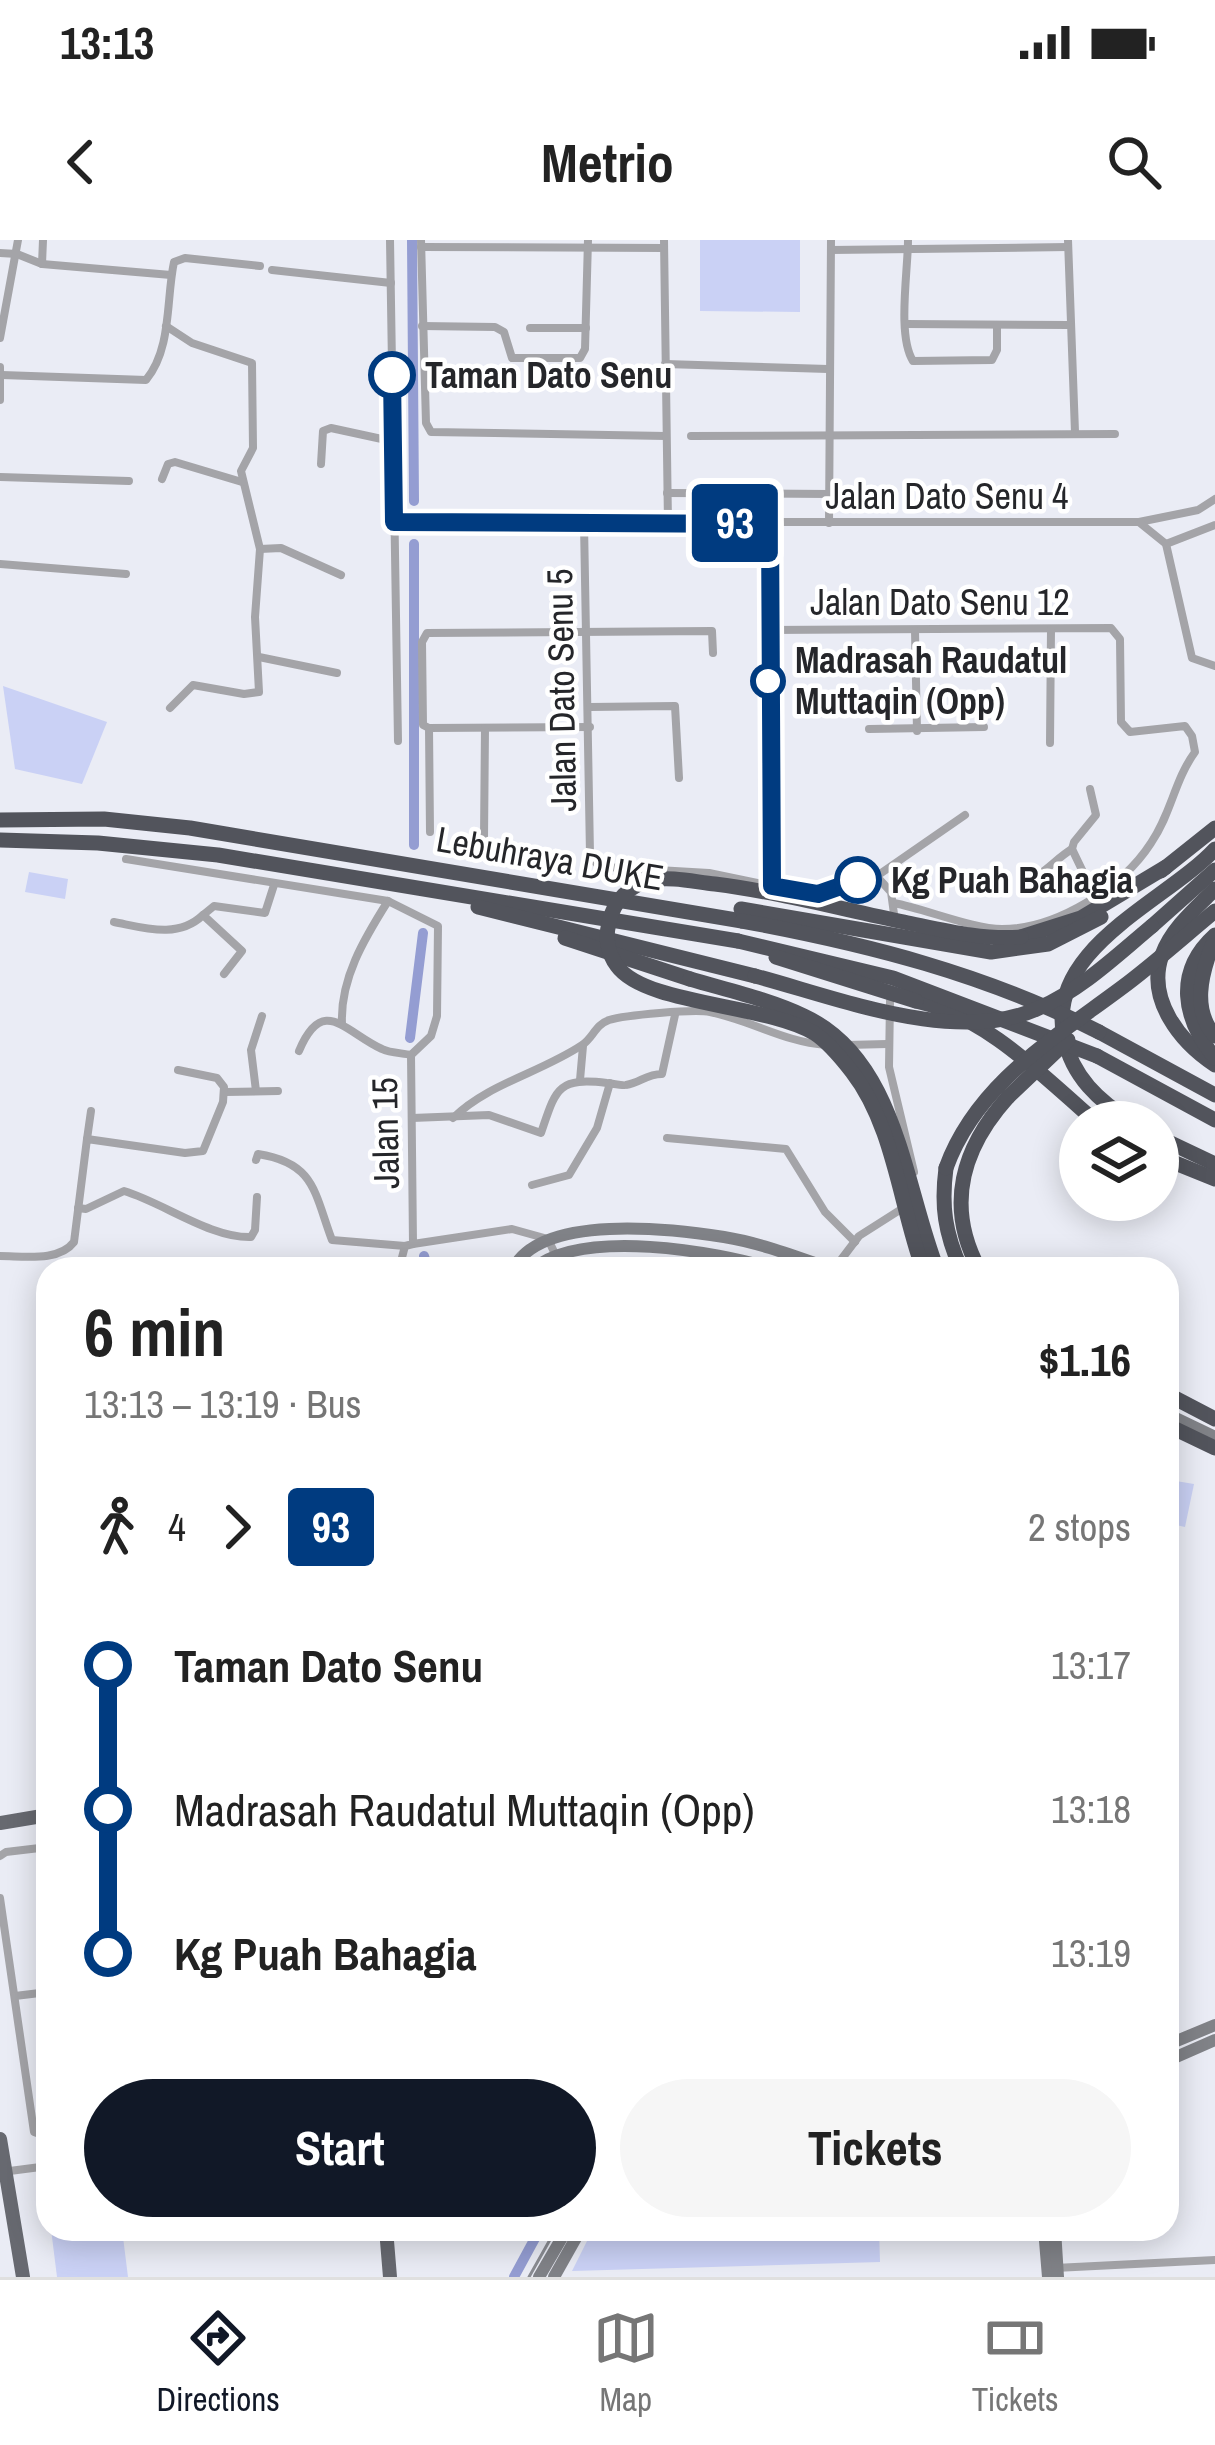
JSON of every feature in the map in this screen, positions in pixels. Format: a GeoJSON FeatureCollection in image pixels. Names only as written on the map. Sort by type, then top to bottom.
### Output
{"type":"FeatureCollection","features":[{"type":"Feature","properties":{"kind":"highway","name":"Lebuhraya DUKE"},"geometry":{"type":"LineString","coordinates":[[0,820],[134,822],[598,897],[741,915],[947,967],[1005,987],[1215,1095]]}},
{"type":"Feature","properties":{"kind":"highway"},"geometry":{"type":"LineString","coordinates":[[741,915],[992,952],[1048,944],[1101,917],[1215,828]]}},
{"type":"Feature","properties":{"kind":"highway","name":"Lebuhraya DUKE"},"geometry":{"type":"LineString","coordinates":[[0,840],[218,855],[386,892],[628,922],[826,958],[893,978],[1097,1056],[1215,1120]]}},
{"type":"Feature","properties":{"kind":"highway"},"geometry":{"type":"LineString","coordinates":[[1100,1101],[1069,1055],[1062,1028],[1069,990],[1088,955],[1107,935],[1215,849]]}},
{"type":"Feature","properties":{"kind":"highway"},"geometry":{"type":"LineString","coordinates":[[919,1257],[882,1132],[851,1070],[818,1036],[794,1023],[636,983],[614,964],[607,942],[609,918],[622,896],[654,879],[678,880],[746,888],[965,935],[1021,937],[1082,918],[1166,867]]}},
{"type":"Feature","properties":{"kind":"highway"},"geometry":{"type":"LineString","coordinates":[[386,892],[914,1017],[966,1023],[1011,1018],[1038,1009],[1082,984],[1215,870]]}},
{"type":"Feature","properties":{"kind":"highway"},"geometry":{"type":"LineString","coordinates":[[1215,889],[1162,954],[1161,997],[1175,1027],[1201,1056],[1214,1053],[1200,1004],[1215,936]]}},
{"type":"Feature","properties":{"kind":"highway"},"geometry":{"type":"LineString","coordinates":[[386,892],[689,979],[805,1016],[829,1031],[865,1067],[894,1132],[933,1257]]}},
{"type":"Feature","properties":{"kind":"highway"},"geometry":{"type":"LineString","coordinates":[[975,1257],[963,1225],[961,1195],[972,1145],[1008,1097],[1131,981],[1215,910]]}},
{"type":"Feature","properties":{"kind":"highway"},"geometry":{"type":"LineString","coordinates":[[741,944],[959,1016],[1070,1101]]}},
{"type":"Feature","properties":{"kind":"highway"},"geometry":{"type":"LineString","coordinates":[[955,1257],[946,1237],[942,1203],[946,1168],[958,1135],[986,1096],[1030,1056],[1131,981]]}},
{"type":"Feature","properties":{"kind":"highway"},"geometry":{"type":"LineString","coordinates":[[1179,1147],[1215,1164]]}},
{"type":"Feature","properties":{"kind":"highway"},"geometry":{"type":"LineString","coordinates":[[1179,1164],[1215,1179]]}},
{"type":"Feature","properties":{"kind":"highway"},"geometry":{"type":"LineString","coordinates":[[1179,1400],[1215,1419]]}},
{"type":"Feature","properties":{"kind":"highway"},"geometry":{"type":"LineString","coordinates":[[1179,1415],[1215,1433]]}},
{"type":"Feature","properties":{"kind":"highway"},"geometry":{"type":"LineString","coordinates":[[1179,1434],[1215,1451]]}},
{"type":"Feature","properties":{"kind":"main road"},"geometry":{"type":"LineString","coordinates":[[522,1257],[548,1239],[645,1229],[726,1238],[792,1257]]}},
{"type":"Feature","properties":{"kind":"main road"},"geometry":{"type":"LineString","coordinates":[[550,1257],[641,1248],[723,1257]]}},
{"type":"Feature","properties":{"kind":"main road"},"geometry":{"type":"LineString","coordinates":[[0,1814],[36,1815]]}},
{"type":"Feature","properties":{"kind":"main road"},"geometry":{"type":"LineString","coordinates":[[0,1823],[36,1817]]}},
{"type":"Feature","properties":{"kind":"main road"},"geometry":{"type":"LineString","coordinates":[[1179,2040],[1215,2025]]}},
{"type":"Feature","properties":{"kind":"main road"},"geometry":{"type":"LineString","coordinates":[[1179,2056],[1215,2040]]}},
{"type":"Feature","properties":{"kind":"main road"},"geometry":{"type":"LineString","coordinates":[[0,2139],[23,2277]]}},
{"type":"Feature","properties":{"kind":"main road"},"geometry":{"type":"LineString","coordinates":[[387,2241],[390,2277]]}},
{"type":"Feature","properties":{"kind":"main road"},"geometry":{"type":"LineString","coordinates":[[539,2277],[560,2241]]}},
{"type":"Feature","properties":{"kind":"main road"},"geometry":{"type":"LineString","coordinates":[[554,2277],[574,2241]]}},
{"type":"Feature","properties":{"kind":"main road"},"geometry":{"type":"LineString","coordinates":[[1047,2241],[1053,2272]]}},
{"type":"Feature","properties":{"kind":"main road"},"geometry":{"type":"LineString","coordinates":[[1053,2272],[1054,2241]]}},
{"type":"Feature","properties":{"kind":"street"},"geometry":{"type":"LineString","coordinates":[[0,338],[18,240]]}},
{"type":"Feature","properties":{"kind":"street"},"geometry":{"type":"LineString","coordinates":[[42,264],[44,240]]}},
{"type":"Feature","properties":{"kind":"street"},"geometry":{"type":"LineString","coordinates":[[390,240],[398,741]]}},
{"type":"Feature","properties":{"kind":"street"},"geometry":{"type":"LineString","coordinates":[[666,436],[437,434],[426,423],[422,243],[664,244],[668,523]]}},
{"type":"Feature","properties":{"kind":"street"},"geometry":{"type":"LineString","coordinates":[[829,523],[832,245],[1068,243],[1075,432]]}},
{"type":"Feature","properties":{"kind":"street"},"geometry":{"type":"LineString","coordinates":[[422,326],[495,327],[504,332],[512,358],[580,358],[585,349],[588,244]]}},
{"type":"Feature","properties":{"kind":"street"},"geometry":{"type":"LineString","coordinates":[[908,245],[909,357],[919,362],[992,360],[997,325]]}},
{"type":"Feature","properties":{"kind":"street"},"geometry":{"type":"LineString","coordinates":[[0,253],[42,264],[171,275]]}},
{"type":"Feature","properties":{"kind":"street"},"geometry":{"type":"LineString","coordinates":[[0,400],[1,371],[146,380],[154,370],[166,326],[174,262],[185,258],[260,266]]}},
{"type":"Feature","properties":{"kind":"street"},"geometry":{"type":"LineString","coordinates":[[272,269],[391,283]]}},
{"type":"Feature","properties":{"kind":"street"},"geometry":{"type":"LineString","coordinates":[[906,324],[1069,325]]}},
{"type":"Feature","properties":{"kind":"street"},"geometry":{"type":"LineString","coordinates":[[166,326],[192,343],[252,363],[253,448],[242,465],[242,482],[260,549],[255,598],[260,692],[193,685],[170,708]]}},
{"type":"Feature","properties":{"kind":"street"},"geometry":{"type":"LineString","coordinates":[[530,328],[586,328]]}},
{"type":"Feature","properties":{"kind":"street"},"geometry":{"type":"LineString","coordinates":[[665,364],[828,369]]}},
{"type":"Feature","properties":{"kind":"street"},"geometry":{"type":"LineString","coordinates":[[321,464],[323,431],[331,428],[392,441]]}},
{"type":"Feature","properties":{"kind":"street"},"geometry":{"type":"LineString","coordinates":[[691,436],[1115,434]]}},
{"type":"Feature","properties":{"kind":"street"},"geometry":{"type":"LineString","coordinates":[[162,478],[168,464],[175,462],[242,482]]}},
{"type":"Feature","properties":{"kind":"street"},"geometry":{"type":"LineString","coordinates":[[0,477],[129,481]]}},
{"type":"Feature","properties":{"kind":"street"},"geometry":{"type":"LineString","coordinates":[[667,493],[829,494]]}},
{"type":"Feature","properties":{"kind":"street","name":"Jalan Dato Senu 4"},"geometry":{"type":"LineString","coordinates":[[394,522],[1139,522],[1198,510],[1215,500]]}},
{"type":"Feature","properties":{"kind":"street"},"geometry":{"type":"LineString","coordinates":[[1139,522],[1166,544],[1192,658],[1215,666]]}},
{"type":"Feature","properties":{"kind":"street","name":"Jalan Dato Senu 5"},"geometry":{"type":"LineString","coordinates":[[584,524],[590,854],[606,867],[709,873],[772,886]]}},
{"type":"Feature","properties":{"kind":"street"},"geometry":{"type":"LineString","coordinates":[[770,524],[772,886],[818,894],[873,878],[965,815]]}},
{"type":"Feature","properties":{"kind":"street"},"geometry":{"type":"LineString","coordinates":[[1166,544],[1215,525]]}},
{"type":"Feature","properties":{"kind":"street"},"geometry":{"type":"LineString","coordinates":[[260,549],[281,548],[341,575]]}},
{"type":"Feature","properties":{"kind":"street"},"geometry":{"type":"LineString","coordinates":[[0,564],[126,574]]}},
{"type":"Feature","properties":{"kind":"street","name":"Jalan Dato Senu 12"},"geometry":{"type":"LineString","coordinates":[[768,629],[1111,628],[1120,639],[1120,722],[1130,732],[1185,726],[1195,752],[1180,772],[1170,812],[1147,849],[1095,896]]}},
{"type":"Feature","properties":{"kind":"street"},"geometry":{"type":"LineString","coordinates":[[1050,743],[1051,629]]}},
{"type":"Feature","properties":{"kind":"street"},"geometry":{"type":"LineString","coordinates":[[590,727],[429,728],[422,724],[422,642],[427,633],[712,631],[713,653]]}},
{"type":"Feature","properties":{"kind":"street"},"geometry":{"type":"LineString","coordinates":[[915,631],[917,730]]}},
{"type":"Feature","properties":{"kind":"street"},"geometry":{"type":"LineString","coordinates":[[259,657],[337,673]]}},
{"type":"Feature","properties":{"kind":"street"},"geometry":{"type":"LineString","coordinates":[[590,707],[675,706],[679,778]]}},
{"type":"Feature","properties":{"kind":"street"},"geometry":{"type":"LineString","coordinates":[[869,729],[984,727]]}},
{"type":"Feature","properties":{"kind":"street"},"geometry":{"type":"LineString","coordinates":[[429,728],[430,832]]}},
{"type":"Feature","properties":{"kind":"street"},"geometry":{"type":"LineString","coordinates":[[484,839],[485,728]]}},
{"type":"Feature","properties":{"kind":"street"},"geometry":{"type":"LineString","coordinates":[[1024,882],[1042,875],[1072,849],[1096,815],[1090,788]]}},
{"type":"Feature","properties":{"kind":"street"},"geometry":{"type":"LineString","coordinates":[[873,878],[886,885],[894,909],[1000,930],[1049,921],[1095,896],[1072,849]]}},
{"type":"Feature","properties":{"kind":"street"},"geometry":{"type":"LineString","coordinates":[[129,852],[274,885],[386,892],[341,995],[342,1024]]}},
{"type":"Feature","properties":{"kind":"street"},"geometry":{"type":"LineString","coordinates":[[114,922],[165,932],[194,924],[214,906],[265,913],[274,885]]}},
{"type":"Feature","properties":{"kind":"street","name":"Jalan 15"},"geometry":{"type":"LineString","coordinates":[[386,892],[438,926],[437,1016],[431,1036],[411,1055],[409,1245],[404,1257]]}},
{"type":"Feature","properties":{"kind":"street"},"geometry":{"type":"LineString","coordinates":[[203,915],[242,951],[224,974]]}},
{"type":"Feature","properties":{"kind":"street"},"geometry":{"type":"LineString","coordinates":[[843,1257],[855,1242],[901,1211],[914,1188],[914,1170],[889,1067],[890,1000]]}},
{"type":"Feature","properties":{"kind":"street"},"geometry":{"type":"LineString","coordinates":[[453,1118],[487,1093],[583,1045],[604,1022],[638,1015],[713,1012],[811,1044],[887,1044]]}},
{"type":"Feature","properties":{"kind":"street"},"geometry":{"type":"LineString","coordinates":[[412,1118],[490,1114],[542,1132],[558,1089],[580,1080],[625,1086],[648,1074],[662,1074],[675,1015]]}},
{"type":"Feature","properties":{"kind":"street"},"geometry":{"type":"LineString","coordinates":[[256,1091],[251,1050],[262,1016]]}},
{"type":"Feature","properties":{"kind":"street"},"geometry":{"type":"LineString","coordinates":[[299,1051],[309,1026],[320,1020],[342,1024],[383,1050],[411,1055]]}},
{"type":"Feature","properties":{"kind":"street"},"geometry":{"type":"LineString","coordinates":[[580,1080],[583,1045]]}},
{"type":"Feature","properties":{"kind":"street"},"geometry":{"type":"LineString","coordinates":[[178,1070],[218,1078],[226,1092]]}},
{"type":"Feature","properties":{"kind":"street"},"geometry":{"type":"LineString","coordinates":[[532,1185],[569,1175],[597,1128],[610,1083]]}},
{"type":"Feature","properties":{"kind":"street"},"geometry":{"type":"LineString","coordinates":[[226,1092],[278,1091]]}},
{"type":"Feature","properties":{"kind":"street"},"geometry":{"type":"LineString","coordinates":[[87,1139],[185,1154],[203,1151],[226,1092]]}},
{"type":"Feature","properties":{"kind":"street"},"geometry":{"type":"LineString","coordinates":[[0,1256],[53,1255],[68,1250],[74,1242],[91,1112]]}},
{"type":"Feature","properties":{"kind":"street"},"geometry":{"type":"LineString","coordinates":[[667,1138],[786,1149],[825,1212],[855,1242]]}},
{"type":"Feature","properties":{"kind":"street"},"geometry":{"type":"LineString","coordinates":[[256,1160],[258,1154],[280,1158],[308,1175],[332,1240],[409,1245],[512,1229],[548,1239],[555,1254]]}},
{"type":"Feature","properties":{"kind":"street"},"geometry":{"type":"LineString","coordinates":[[78,1208],[86,1209],[124,1191],[233,1237],[250,1237],[255,1230],[256,1197]]}},
{"type":"Feature","properties":{"kind":"street"},"geometry":{"type":"LineString","coordinates":[[512,1229],[524,1238],[529,1257]]}},
{"type":"Feature","properties":{"kind":"street"},"geometry":{"type":"LineString","coordinates":[[0,1856],[36,1848]]}},
{"type":"Feature","properties":{"kind":"street"},"geometry":{"type":"LineString","coordinates":[[0,1898],[36,2133]]}},
{"type":"Feature","properties":{"kind":"street"},"geometry":{"type":"LineString","coordinates":[[14,1996],[36,1993]]}},
{"type":"Feature","properties":{"kind":"street"},"geometry":{"type":"LineString","coordinates":[[2,2172],[36,2168]]}},
{"type":"Feature","properties":{"kind":"street"},"geometry":{"type":"LineString","coordinates":[[1053,2272],[1215,2260]]}},
{"type":"Feature","properties":{"kind":"shaded area"},"geometry":{"type":"Polygon","coordinates":[[[700,240],[800,240],[800,312],[700,311],[700,240]]]}},
{"type":"Feature","properties":{"kind":"shaded area"},"geometry":{"type":"Polygon","coordinates":[[[3,686],[107,722],[82,784],[15,769],[3,686]]]}},
{"type":"Feature","properties":{"kind":"shaded area"},"geometry":{"type":"Polygon","coordinates":[[[29,872],[68,879],[65,899],[25,892],[29,872]]]}},
{"type":"Feature","properties":{"kind":"shaded area"},"geometry":{"type":"Polygon","coordinates":[[[1179,1482],[1194,1484],[1185,1527],[1179,1526],[1179,1482]]]}},
{"type":"Feature","properties":{"kind":"shaded area"},"geometry":{"type":"Polygon","coordinates":[[[52,2241],[124,2241],[128,2277],[57,2277],[52,2241]]]}},
{"type":"Feature","properties":{"kind":"shaded area"},"geometry":{"type":"Polygon","coordinates":[[[587,2241],[879,2241],[880,2262],[572,2271],[587,2241]]]}},
{"type":"Feature","properties":{"kind":"waterway"},"geometry":{"type":"LineString","coordinates":[[412,240],[414,501]]}},
{"type":"Feature","properties":{"kind":"waterway"},"geometry":{"type":"LineString","coordinates":[[414,544],[414,845]]}},
{"type":"Feature","properties":{"kind":"waterway"},"geometry":{"type":"LineString","coordinates":[[410,1038],[423,933]]}},
{"type":"Feature","properties":{"kind":"waterway"},"geometry":{"type":"LineString","coordinates":[[514,2277],[534,2241]]}},
{"type":"Feature","properties":{"kind":"tram line"},"geometry":{"type":"LineString","coordinates":[[529,2277],[549,2241]]}},
{"type":"Feature","properties":{"kind":"bus line","name":"93"},"geometry":{"type":"LineString","coordinates":[[392,375],[394,522],[770,524],[772,886],[818,894],[858,880]]}},
{"type":"Feature","properties":{"kind":"place","name":"Taman Dato Senu"},"geometry":{"type":"Point","coordinates":[392,375]}},
{"type":"Feature","properties":{"kind":"place","name":"Madrasah Raudatul Muttaqin (Opp)"},"geometry":{"type":"Point","coordinates":[768,681]}},
{"type":"Feature","properties":{"kind":"place","name":"Kg Puah Bahagia"},"geometry":{"type":"Point","coordinates":[858,880]}}]}
